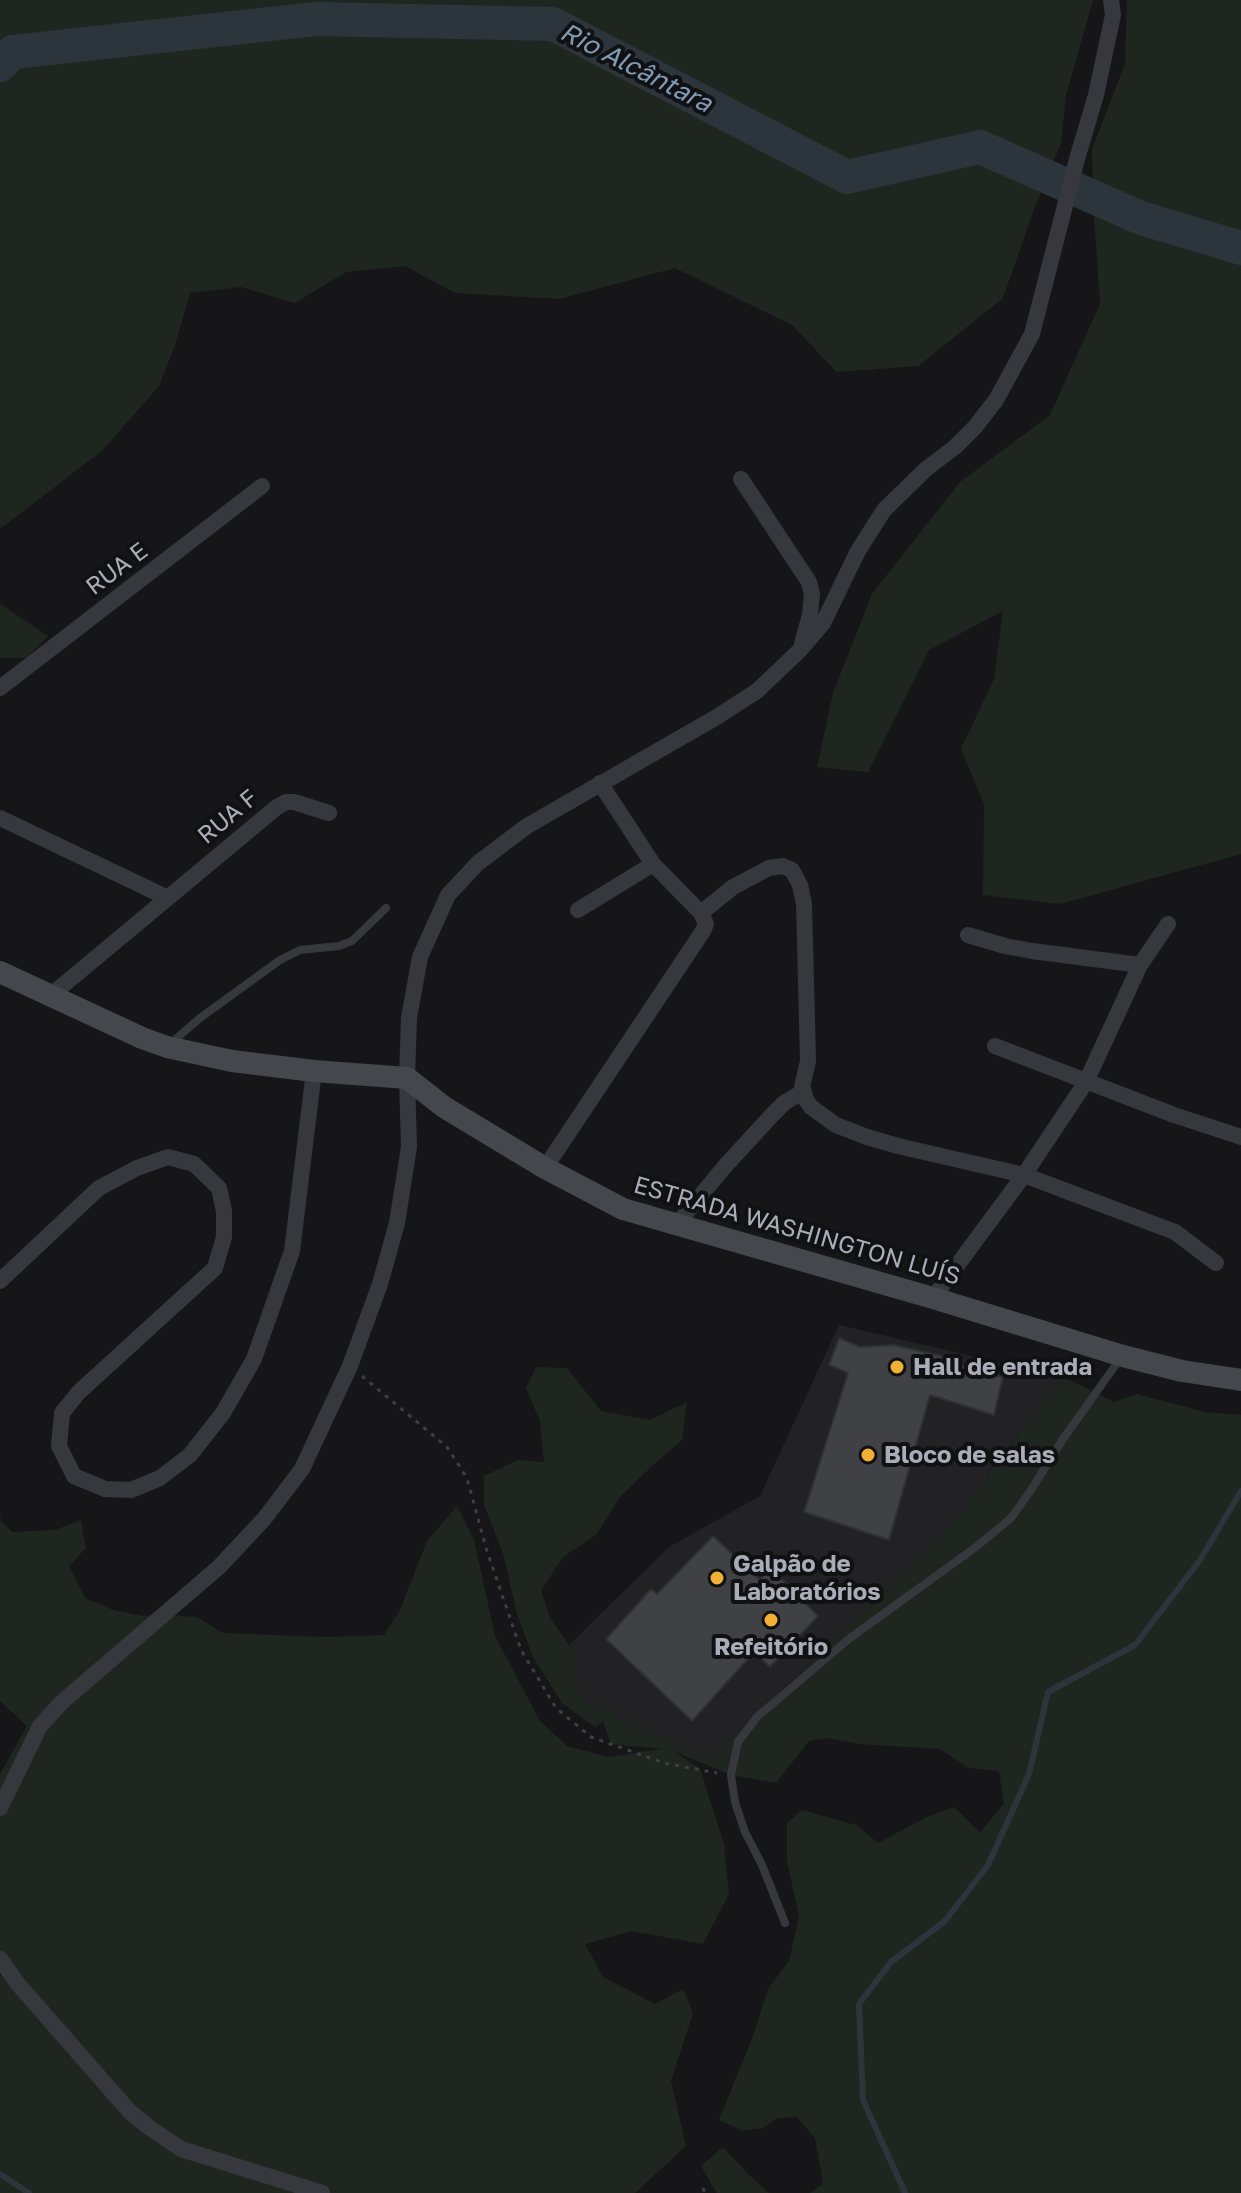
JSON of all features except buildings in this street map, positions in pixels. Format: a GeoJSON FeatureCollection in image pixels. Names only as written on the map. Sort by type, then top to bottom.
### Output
{"type":"FeatureCollection","features":[{"type":"Feature","properties":{"kind":"street"},"geometry":{"type":"LineString","coordinates":[[0,1808],[40,1726],[62,1702],[219,1567],[264,1519],[302,1469],[350,1366],[380,1284],[397,1223],[409,1147],[409,1018],[420,957],[448,895],[478,863],[527,826],[757,691],[823,623],[858,551],[884,510],[926,469],[955,447],[996,400],[1032,334],[1096,95],[1113,15],[1111,0]]}},
{"type":"Feature","properties":{"kind":"street"},"geometry":{"type":"LineString","coordinates":[[741,479],[809,582],[812,594],[810,615],[800,650]]}},
{"type":"Feature","properties":{"kind":"street","name":"RUA E"},"geometry":{"type":"LineString","coordinates":[[0,688],[262,486]]}},
{"type":"Feature","properties":{"kind":"street"},"geometry":{"type":"LineString","coordinates":[[545,1168],[706,924],[701,913],[653,864],[600,783]]}},
{"type":"Feature","properties":{"kind":"street","name":"RUA F"},"geometry":{"type":"LineString","coordinates":[[50,996],[277,807],[294,802],[329,813]]}},
{"type":"Feature","properties":{"kind":"street"},"geometry":{"type":"LineString","coordinates":[[0,818],[168,898]]}},
{"type":"Feature","properties":{"kind":"street"},"geometry":{"type":"LineString","coordinates":[[578,910],[653,864]]}},
{"type":"Feature","properties":{"kind":"street"},"geometry":{"type":"LineString","coordinates":[[701,913],[733,887],[769,868],[783,866],[792,870],[800,885],[804,904],[808,1061],[802,1087],[811,1107],[836,1125],[867,1137],[1024,1175],[1175,1232],[1216,1263]]}},
{"type":"Feature","properties":{"kind":"street"},"geometry":{"type":"LineString","coordinates":[[933,1298],[1024,1175],[1086,1082],[1140,965],[1168,924]]}},
{"type":"Feature","properties":{"kind":"street"},"geometry":{"type":"LineString","coordinates":[[968,935],[1032,951],[1140,965]]}},
{"type":"Feature","properties":{"kind":"street"},"geometry":{"type":"LineString","coordinates":[[0,972],[167,1047],[232,1061],[407,1078]]}},
{"type":"Feature","properties":{"kind":"street"},"geometry":{"type":"LineString","coordinates":[[995,1046],[1241,1137]]}},
{"type":"Feature","properties":{"kind":"street"},"geometry":{"type":"LineString","coordinates":[[0,1281],[99,1188],[137,1168],[168,1157],[194,1164],[219,1188],[224,1211],[224,1237],[215,1268],[79,1392],[62,1413],[59,1446],[74,1476],[105,1489],[131,1490],[160,1478],[190,1455],[223,1413],[254,1359],[292,1251],[314,1071]]}},
{"type":"Feature","properties":{"kind":"street","name":"ESTRADA WASHINGTON LUÍS"},"geometry":{"type":"LineString","coordinates":[[407,1078],[444,1107],[545,1168],[623,1209],[1123,1356],[1182,1371],[1241,1380]]}},
{"type":"Feature","properties":{"kind":"street"},"geometry":{"type":"LineString","coordinates":[[677,1224],[773,1114],[804,1091]]}},
{"type":"Feature","properties":{"kind":"street"},"geometry":{"type":"LineString","coordinates":[[0,1959],[18,1984],[130,2112],[150,2128],[181,2149],[322,2193]]}},
{"type":"Feature","properties":{"kind":"lane"},"geometry":{"type":"LineString","coordinates":[[167,1047],[200,1018],[280,960],[300,950],[339,946],[352,941],[386,908]]}},
{"type":"Feature","properties":{"kind":"lane"},"geometry":{"type":"LineString","coordinates":[[785,1923],[735,1802],[731,1775],[738,1742],[757,1717],[850,1638],[1011,1518],[1123,1356]]}},
{"type":"Feature","properties":{"kind":"path"},"geometry":{"type":"LineString","coordinates":[[350,1366],[447,1447],[467,1478],[486,1548],[521,1650],[556,1708],[591,1737],[664,1763],[731,1775]]}},
{"type":"Feature","properties":{"kind":"shaded area"},"geometry":{"type":"Polygon","coordinates":[[[0,0],[1093,0],[1066,95],[1061,143],[1003,298],[918,366],[837,372],[792,325],[675,268],[559,299],[455,293],[405,266],[346,272],[295,303],[241,287],[190,293],[159,386],[103,450],[0,529],[0,0]]]}},
{"type":"Feature","properties":{"kind":"shaded area"},"geometry":{"type":"Polygon","coordinates":[[[1127,0],[1241,0],[1241,854],[1060,904],[983,895],[984,804],[961,749],[994,679],[1003,611],[929,650],[868,772],[817,767],[833,693],[872,594],[960,482],[1050,415],[1100,304],[1092,149],[1125,64],[1127,0]]]}},
{"type":"Feature","properties":{"kind":"shaded area"},"geometry":{"type":"Polygon","coordinates":[[[0,604],[48,636],[26,658],[0,658],[0,604]]]}},
{"type":"Feature","properties":{"kind":"shaded area"},"geometry":{"type":"Polygon","coordinates":[[[839,1325],[1066,1378],[993,1465],[981,1490],[922,1558],[709,1759],[579,1698],[569,1645],[669,1547],[760,1496],[839,1325]]]}},
{"type":"Feature","properties":{"kind":"shaded area"},"geometry":{"type":"Polygon","coordinates":[[[536,1367],[567,1368],[601,1411],[650,1420],[687,1402],[682,1440],[620,1497],[596,1535],[563,1557],[541,1590],[550,1618],[569,1645],[580,1698],[709,1759],[922,1558],[981,1490],[993,1466],[1066,1378],[1114,1402],[1137,1394],[1205,1412],[1241,1415],[1241,2193],[810,2193],[823,2184],[815,2138],[797,2117],[777,2118],[763,2128],[743,2131],[719,2120],[753,2036],[768,1989],[789,1961],[799,1916],[787,1861],[787,1823],[802,1810],[856,1825],[878,1843],[925,1818],[954,1807],[980,1833],[1004,1803],[999,1771],[969,1768],[940,1749],[860,1744],[827,1738],[809,1741],[776,1783],[731,1775],[673,1751],[700,1769],[724,1844],[729,1894],[703,1944],[631,1931],[585,1944],[603,1977],[655,2004],[683,1989],[693,2013],[671,2081],[686,2146],[635,2193],[0,2193],[0,1976],[3,1974],[0,1970],[0,1774],[27,1726],[0,1701],[0,1512],[1,1521],[12,1532],[55,1530],[81,1520],[86,1548],[69,1566],[85,1598],[113,1610],[142,1616],[197,1617],[223,1633],[325,1637],[384,1635],[400,1610],[427,1541],[457,1506],[474,1540],[495,1636],[540,1721],[567,1746],[608,1757],[662,1749],[611,1744],[603,1722],[595,1727],[562,1703],[533,1657],[517,1614],[504,1556],[484,1505],[484,1476],[518,1460],[544,1462],[540,1421],[526,1388],[536,1367]]]}},
{"type":"Feature","properties":{"kind":"shaded area"},"geometry":{"type":"Polygon","coordinates":[[[723,2147],[769,2193],[717,2193],[701,2166],[723,2147]]]}},
{"type":"Feature","properties":{"kind":"waterway","name":"Rio Alcântara"},"geometry":{"type":"LineString","coordinates":[[0,65],[13,52],[316,19],[553,24],[847,177],[980,147],[1141,218],[1241,248]]}},
{"type":"Feature","properties":{"kind":"waterway"},"geometry":{"type":"LineString","coordinates":[[905,2193],[863,2100],[859,2004],[891,1962],[945,1921],[988,1865],[1029,1774],[1048,1692],[1135,1645],[1200,1560],[1241,1491]]}},
{"type":"Feature","properties":{"kind":"waterway"},"geometry":{"type":"LineString","coordinates":[[0,2174],[29,2193]]}},
{"type":"Feature","properties":{"kind":"place","name":"Hall de entrada"},"geometry":{"type":"Point","coordinates":[897,1367]}},
{"type":"Feature","properties":{"kind":"place","name":"Bloco de salas"},"geometry":{"type":"Point","coordinates":[868,1455]}},
{"type":"Feature","properties":{"kind":"place","name":"Galpão de Laboratórios"},"geometry":{"type":"Point","coordinates":[717,1578]}},
{"type":"Feature","properties":{"kind":"place","name":"Refeitório"},"geometry":{"type":"Point","coordinates":[771,1620]}}]}
